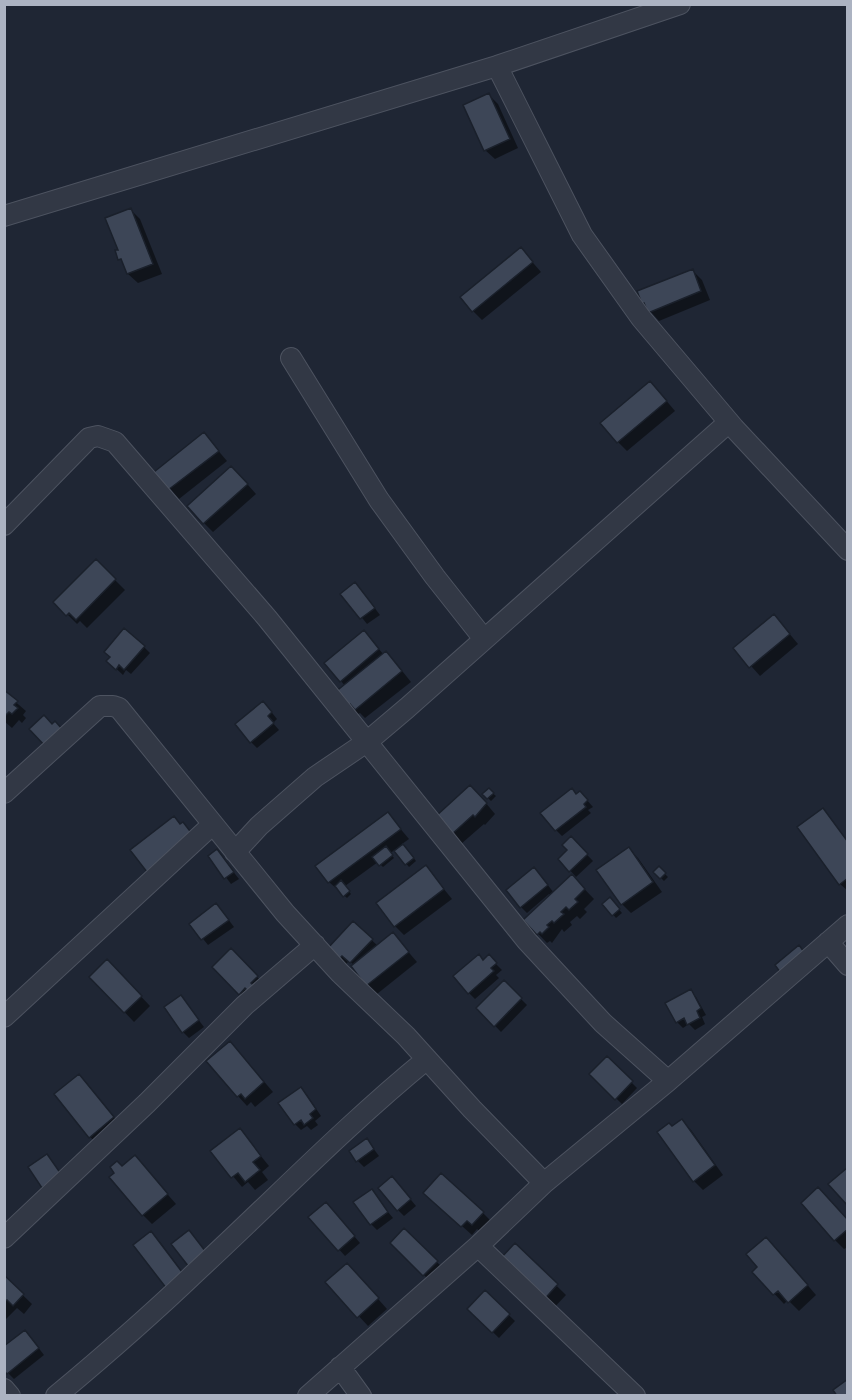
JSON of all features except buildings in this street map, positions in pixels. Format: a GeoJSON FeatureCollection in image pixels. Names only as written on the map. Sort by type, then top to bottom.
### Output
{"type":"FeatureCollection","features":[{"type":"Feature","properties":{"kind":"street"},"geometry":{"type":"LineString","coordinates":[[4,216],[497,66],[680,4]]}},
{"type":"Feature","properties":{"kind":"street"},"geometry":{"type":"LineString","coordinates":[[497,66],[582,235],[641,318],[729,422],[848,550]]}},
{"type":"Feature","properties":{"kind":"street"},"geometry":{"type":"LineString","coordinates":[[291,358],[379,500],[484,639]]}},
{"type":"Feature","properties":{"kind":"street"},"geometry":{"type":"LineString","coordinates":[[235,852],[259,826],[315,777],[368,741],[729,422]]}},
{"type":"Feature","properties":{"kind":"street"},"geometry":{"type":"LineString","coordinates":[[4,525],[89,438],[98,436],[115,442],[267,618],[527,941],[603,1023],[668,1081]]}},
{"type":"Feature","properties":{"kind":"street"},"geometry":{"type":"LineString","coordinates":[[4,793],[100,706],[113,706],[123,711],[165,767],[285,913],[340,973],[427,1059],[544,1183]]}},
{"type":"Feature","properties":{"kind":"street"},"geometry":{"type":"LineString","coordinates":[[4,1017],[213,824]]}},
{"type":"Feature","properties":{"kind":"street"},"geometry":{"type":"LineString","coordinates":[[308,1395],[478,1246],[544,1183],[668,1081],[848,925]]}},
{"type":"Feature","properties":{"kind":"street"},"geometry":{"type":"LineString","coordinates":[[828,942],[848,965]]}},
{"type":"Feature","properties":{"kind":"street"},"geometry":{"type":"LineString","coordinates":[[4,1238],[147,1103],[245,1005],[315,945]]}},
{"type":"Feature","properties":{"kind":"street"},"geometry":{"type":"LineString","coordinates":[[56,1395],[111,1350],[197,1272],[378,1099],[427,1059]]}},
{"type":"Feature","properties":{"kind":"street"},"geometry":{"type":"LineString","coordinates":[[478,1246],[634,1395]]}},
{"type":"Feature","properties":{"kind":"street"},"geometry":{"type":"LineString","coordinates":[[340,1367],[361,1395]]}},
{"type":"Feature","properties":{"kind":"street"},"geometry":{"type":"LineString","coordinates":[[4,1389],[10,1395]]}}]}
